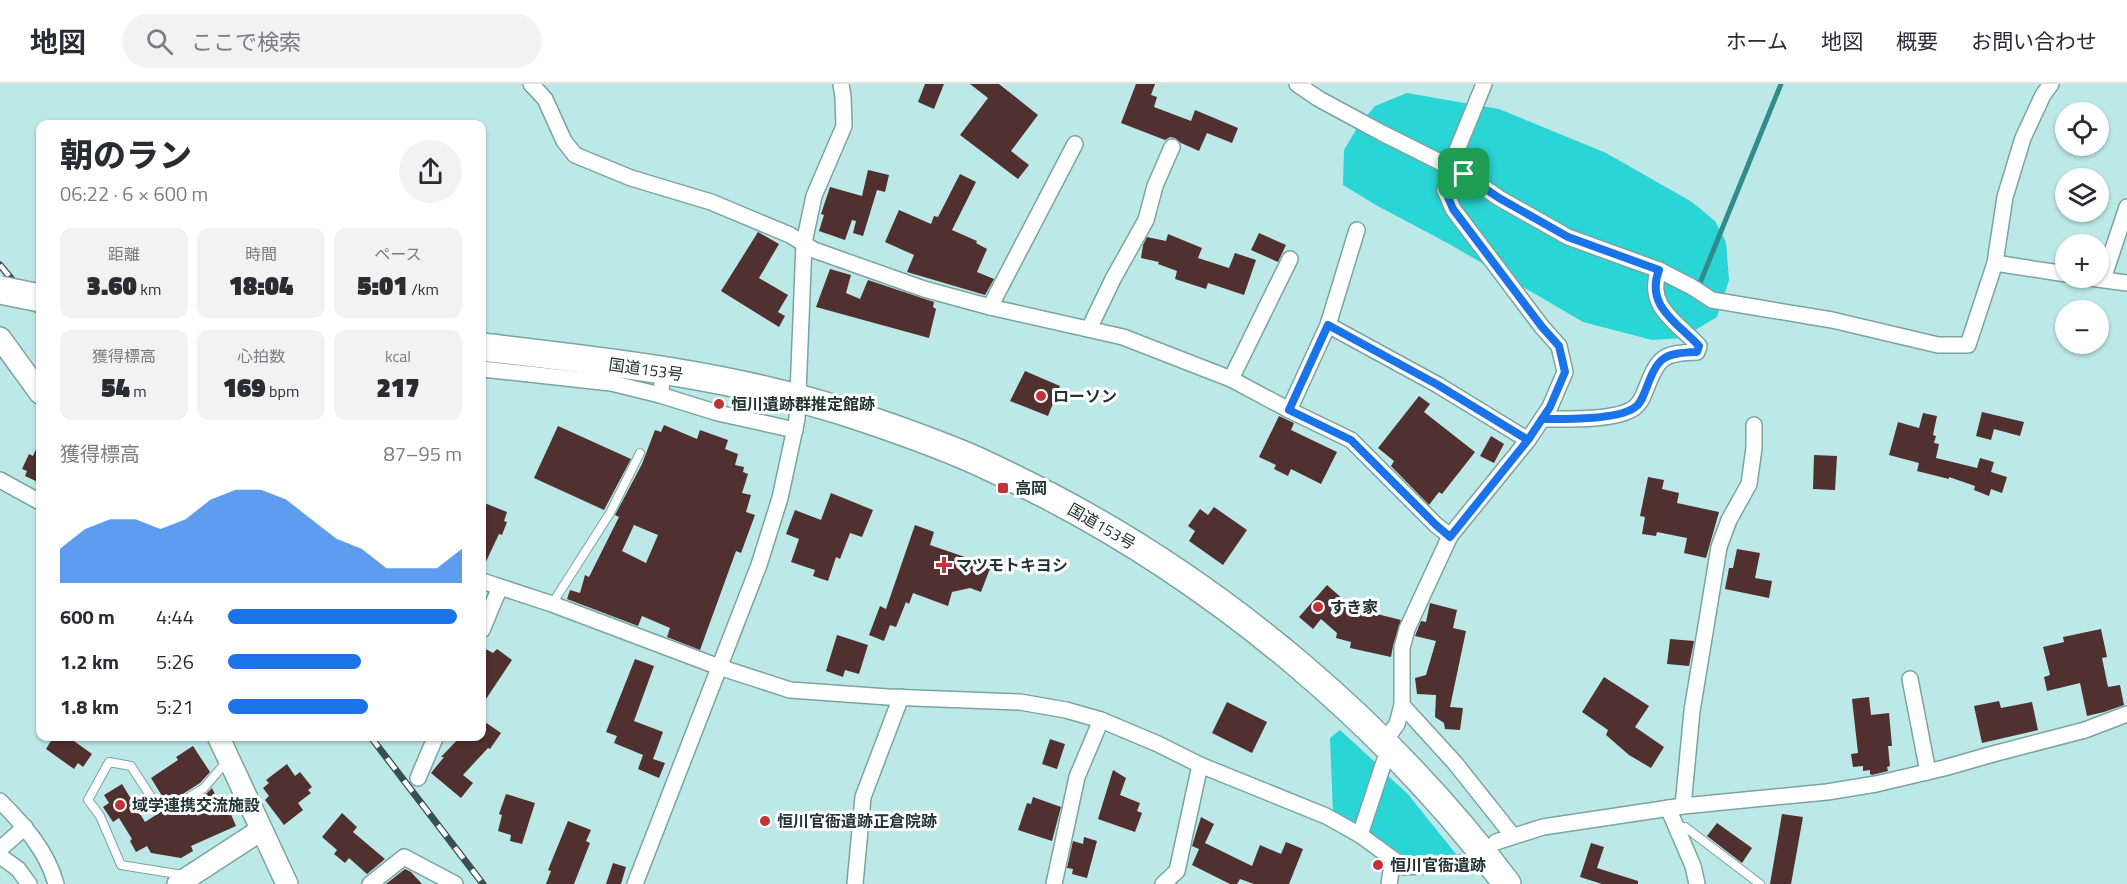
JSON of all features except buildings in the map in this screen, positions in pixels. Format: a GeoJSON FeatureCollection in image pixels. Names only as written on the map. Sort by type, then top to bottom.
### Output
{"type":"FeatureCollection","features":[{"type":"Feature","properties":{"kind":"highway"},"geometry":{"type":"LineString","coordinates":[[0,290],[36,297]]}},
{"type":"Feature","properties":{"kind":"highway","name":"国道153号"},"geometry":{"type":"LineString","coordinates":[[486,348],[662,384],[749,387],[841,411],[962,454],[1016,479],[1109,529],[1203,590],[1272,643],[1389,747],[1444,808],[1507,884]]}},
{"type":"Feature","properties":{"kind":"street"},"geometry":{"type":"LineString","coordinates":[[531,84],[545,99],[564,141],[575,155],[631,178],[711,202],[790,235],[814,250],[924,290],[1123,337],[1231,379],[1351,440],[1450,537]]}},
{"type":"Feature","properties":{"kind":"street"},"geometry":{"type":"LineString","coordinates":[[635,884],[759,565],[780,498],[799,400],[804,243],[814,196],[844,126],[841,84]]}},
{"type":"Feature","properties":{"kind":"street"},"geometry":{"type":"LineString","coordinates":[[1298,84],[1319,99],[1478,183],[1499,198],[1568,237],[1659,270],[1712,300],[1832,320],[1938,345],[1968,345],[1995,263],[2005,197],[2023,138],[2043,95],[2051,84]]}},
{"type":"Feature","properties":{"kind":"street"},"geometry":{"type":"LineString","coordinates":[[1360,835],[1402,705],[1402,648],[1407,628],[1450,537],[1528,440],[1550,407],[1565,372],[1559,346],[1542,327],[1453,209],[1445,190],[1450,168],[1484,84]]}},
{"type":"Feature","properties":{"kind":"street"},"geometry":{"type":"LineString","coordinates":[[990,307],[1076,144]]}},
{"type":"Feature","properties":{"kind":"street"},"geometry":{"type":"LineString","coordinates":[[1089,329],[1113,279],[1146,220],[1155,186],[1172,147]]}},
{"type":"Feature","properties":{"kind":"street"},"geometry":{"type":"LineString","coordinates":[[2109,250],[2127,207]]}},
{"type":"Feature","properties":{"kind":"street"},"geometry":{"type":"LineString","coordinates":[[1289,410],[1328,325],[1357,230]]}},
{"type":"Feature","properties":{"kind":"street"},"geometry":{"type":"LineString","coordinates":[[1231,379],[1290,259]]}},
{"type":"Feature","properties":{"kind":"street"},"geometry":{"type":"LineString","coordinates":[[1995,263],[2055,272]]}},
{"type":"Feature","properties":{"kind":"street"},"geometry":{"type":"LineString","coordinates":[[1542,419],[1589,418],[1625,413],[1635,408],[1642,399],[1653,371],[1669,354],[1697,352],[1699,346],[1683,328],[1664,313],[1654,290],[1659,270]]}},
{"type":"Feature","properties":{"kind":"street"},"geometry":{"type":"LineString","coordinates":[[2109,280],[2127,283]]}},
{"type":"Feature","properties":{"kind":"street"},"geometry":{"type":"LineString","coordinates":[[1328,325],[1438,385],[1528,440]]}},
{"type":"Feature","properties":{"kind":"street"},"geometry":{"type":"LineString","coordinates":[[0,338],[36,388]]}},
{"type":"Feature","properties":{"kind":"street"},"geometry":{"type":"LineString","coordinates":[[486,369],[611,383],[662,384],[718,413],[795,430]]}},
{"type":"Feature","properties":{"kind":"street"},"geometry":{"type":"LineString","coordinates":[[1697,884],[1693,866],[1677,826],[1675,807],[1719,547],[1733,512],[1749,484],[1754,448],[1754,425]]}},
{"type":"Feature","properties":{"kind":"street"},"geometry":{"type":"LineString","coordinates":[[0,480],[36,500]]}},
{"type":"Feature","properties":{"kind":"street"},"geometry":{"type":"LineString","coordinates":[[486,582],[719,667],[790,690],[1020,702],[1066,710],[1101,720],[1200,765],[1326,816],[1360,835],[1404,867],[1462,863]]}},
{"type":"Feature","properties":{"kind":"street"},"geometry":{"type":"LineString","coordinates":[[486,620],[500,587]]}},
{"type":"Feature","properties":{"kind":"street"},"geometry":{"type":"LineString","coordinates":[[1910,679],[1928,772]]}},
{"type":"Feature","properties":{"kind":"street"},"geometry":{"type":"LineString","coordinates":[[855,884],[862,797],[901,697]]}},
{"type":"Feature","properties":{"kind":"street"},"geometry":{"type":"LineString","coordinates":[[1402,705],[1455,763],[1513,836]]}},
{"type":"Feature","properties":{"kind":"street"},"geometry":{"type":"LineString","coordinates":[[1496,842],[1543,827],[1675,807],[1827,792],[1876,784],[2085,730],[2127,714]]}},
{"type":"Feature","properties":{"kind":"street"},"geometry":{"type":"LineString","coordinates":[[1054,884],[1077,777],[1101,720]]}},
{"type":"Feature","properties":{"kind":"street"},"geometry":{"type":"LineString","coordinates":[[220,741],[287,884]]}},
{"type":"Feature","properties":{"kind":"street"},"geometry":{"type":"LineString","coordinates":[[418,778],[434,741]]}},
{"type":"Feature","properties":{"kind":"street"},"geometry":{"type":"LineString","coordinates":[[1163,884],[1177,871],[1200,765]]}},
{"type":"Feature","properties":{"kind":"street"},"geometry":{"type":"LineString","coordinates":[[0,801],[25,827],[39,847],[56,884]]}},
{"type":"Feature","properties":{"kind":"street"},"geometry":{"type":"LineString","coordinates":[[0,849],[25,827]]}},
{"type":"Feature","properties":{"kind":"street"},"geometry":{"type":"LineString","coordinates":[[184,880],[261,830]]}},
{"type":"Feature","properties":{"kind":"street"},"geometry":{"type":"LineString","coordinates":[[0,855],[18,869],[29,884]]}},
{"type":"Feature","properties":{"kind":"street"},"geometry":{"type":"LineString","coordinates":[[369,884],[404,857],[455,884]]}},
{"type":"Feature","properties":{"kind":"street"},"geometry":{"type":"LineString","coordinates":[[1389,884],[1393,860]]}},
{"type":"Feature","properties":{"kind":"lane"},"geometry":{"type":"LineString","coordinates":[[552,604],[610,513],[640,453]]}},
{"type":"Feature","properties":{"kind":"lane"},"geometry":{"type":"LineString","coordinates":[[153,800],[131,766],[109,762],[88,800],[100,816],[121,865],[184,880]]}},
{"type":"Feature","properties":{"kind":"lane"},"geometry":{"type":"LineString","coordinates":[[170,809],[204,788],[218,771],[230,763]]}},
{"type":"Feature","properties":{"kind":"lane"},"geometry":{"type":"LineString","coordinates":[[1677,826],[1685,827],[1760,884]]}},
{"type":"Feature","properties":{"kind":"shaded area"},"geometry":{"type":"Polygon","coordinates":[[[1407,93],[1499,109],[1606,153],[1692,202],[1715,221],[1726,242],[1729,280],[1717,317],[1682,338],[1652,340],[1583,322],[1343,185],[1344,150],[1359,125],[1375,106],[1407,93]]]}},
{"type":"Feature","properties":{"kind":"shaded area"},"geometry":{"type":"Polygon","coordinates":[[[1340,730],[1376,763],[1361,817],[1354,822],[1333,812],[1330,738],[1340,730]]]}},
{"type":"Feature","properties":{"kind":"shaded area"},"geometry":{"type":"Polygon","coordinates":[[[1388,776],[1407,793],[1456,854],[1410,859],[1368,833],[1384,777],[1388,776]]]}},
{"type":"Feature","properties":{"kind":"waterway"},"geometry":{"type":"LineString","coordinates":[[1700,283],[1781,84]]}},
{"type":"Feature","properties":{"kind":"railway"},"geometry":{"type":"LineString","coordinates":[[0,265],[36,308]]}},
{"type":"Feature","properties":{"kind":"railway"},"geometry":{"type":"LineString","coordinates":[[374,741],[483,884]]}},
{"type":"Feature","properties":{"kind":"place","name":"ローソン"},"geometry":{"type":"Point","coordinates":[1041,396]}},
{"type":"Feature","properties":{"kind":"place","name":"恒川遺跡群推定館跡"},"geometry":{"type":"Point","coordinates":[719,404]}},
{"type":"Feature","properties":{"kind":"place","name":"高岡"},"geometry":{"type":"Point","coordinates":[1003,488]}},
{"type":"Feature","properties":{"kind":"place","name":"マツモトキヨシ"},"geometry":{"type":"Point","coordinates":[944,565]}},
{"type":"Feature","properties":{"kind":"place","name":"すき家"},"geometry":{"type":"Point","coordinates":[1318,607]}},
{"type":"Feature","properties":{"kind":"place","name":"域学連携交流施設"},"geometry":{"type":"Point","coordinates":[120,805]}},
{"type":"Feature","properties":{"kind":"place","name":"恒川官衙遺跡正倉院跡"},"geometry":{"type":"Point","coordinates":[765,821]}},
{"type":"Feature","properties":{"kind":"place","name":"恒川官衙遺跡"},"geometry":{"type":"Point","coordinates":[1378,865]}},
{"type":"Feature","properties":{"kind":"route"},"geometry":{"type":"LineString","coordinates":[[1464,174],[1450,168],[1445,190],[1453,209],[1542,327],[1559,346],[1565,372],[1550,407],[1528,440],[1438,385],[1328,325],[1289,410],[1351,440],[1450,537],[1528,440],[1542,419],[1569,420],[1625,413],[1635,408],[1642,399],[1653,371],[1662,360],[1669,354],[1697,352],[1699,346],[1683,328],[1664,313],[1654,290],[1659,270],[1568,237],[1499,198],[1464,174]]}}]}
